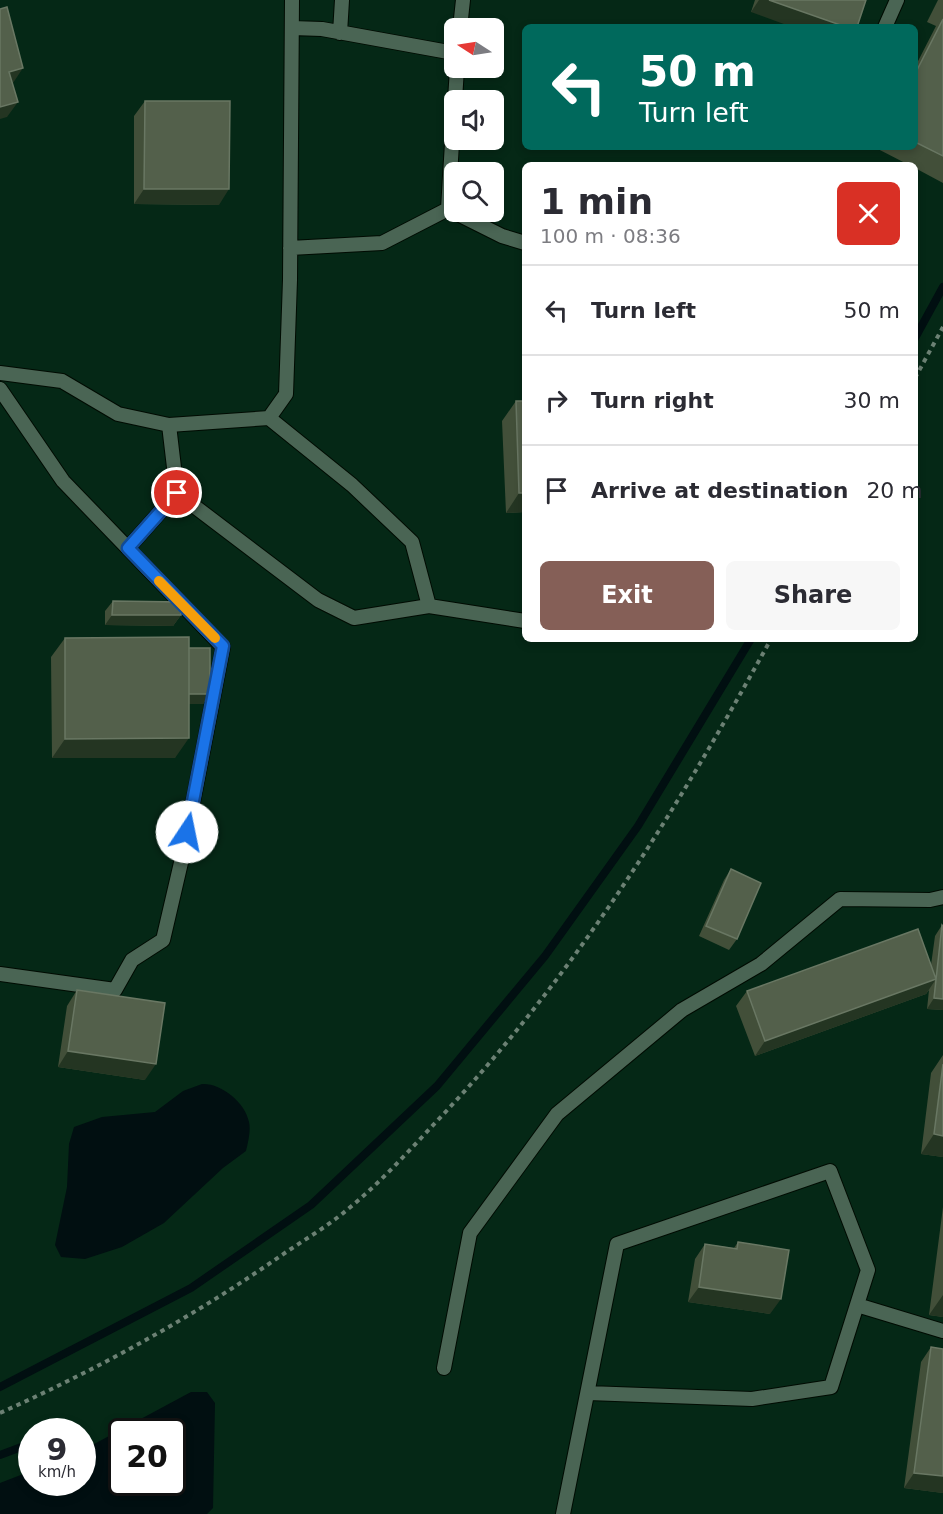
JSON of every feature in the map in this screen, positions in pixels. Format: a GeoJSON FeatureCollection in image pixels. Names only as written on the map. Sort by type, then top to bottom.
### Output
{"type":"FeatureCollection","features":[{"type":"Feature","properties":{"kind":"lane"},"geometry":{"type":"LineString","coordinates":[[268,418],[286,394],[292,0]]}},
{"type":"Feature","properties":{"kind":"lane"},"geometry":{"type":"LineString","coordinates":[[340,33],[342,0]]}},
{"type":"Feature","properties":{"kind":"lane"},"geometry":{"type":"LineString","coordinates":[[461,18],[463,0]]}},
{"type":"Feature","properties":{"kind":"lane"},"geometry":{"type":"LineString","coordinates":[[886,24],[897,0]]}},
{"type":"Feature","properties":{"kind":"lane"},"geometry":{"type":"LineString","coordinates":[[292,28],[340,33],[444,51]]}},
{"type":"Feature","properties":{"kind":"lane"},"geometry":{"type":"LineString","coordinates":[[290,248],[382,243],[444,211]]}},
{"type":"Feature","properties":{"kind":"lane"},"geometry":{"type":"LineString","coordinates":[[474,222],[502,236],[522,242]]}},
{"type":"Feature","properties":{"kind":"lane"},"geometry":{"type":"LineString","coordinates":[[0,373],[62,381],[118,414],[169,425],[268,418],[351,485],[412,542],[429,606]]}},
{"type":"Feature","properties":{"kind":"lane"},"geometry":{"type":"LineString","coordinates":[[0,389],[63,481],[223,646],[183,854],[163,940],[132,960],[115,990],[0,974]]}},
{"type":"Feature","properties":{"kind":"lane"},"geometry":{"type":"LineString","coordinates":[[169,425],[177,493],[318,600],[354,618],[429,606],[522,621]]}},
{"type":"Feature","properties":{"kind":"lane"},"geometry":{"type":"LineString","coordinates":[[128,548],[177,493]]}},
{"type":"Feature","properties":{"kind":"lane"},"geometry":{"type":"LineString","coordinates":[[444,1368],[470,1233],[557,1114],[682,1010],[761,964],[840,899],[930,900],[943,897]]}},
{"type":"Feature","properties":{"kind":"lane"},"geometry":{"type":"LineString","coordinates":[[563,1514],[617,1244],[830,1171],[868,1270],[831,1387],[752,1399],[588,1393]]}},
{"type":"Feature","properties":{"kind":"lane"},"geometry":{"type":"LineString","coordinates":[[857,1305],[943,1331]]}},
{"type":"Feature","properties":{"kind":"path"},"geometry":{"type":"LineString","coordinates":[[918,373],[943,327]]}},
{"type":"Feature","properties":{"kind":"path"},"geometry":{"type":"LineString","coordinates":[[0,1413],[128,1351],[230,1291],[348,1210],[414,1145],[494,1060],[536,1009],[662,831],[769,642]]}},
{"type":"Feature","properties":{"kind":"shaded area"},"geometry":{"type":"Polygon","coordinates":[[[0,0],[943,0],[943,1514],[0,1514],[0,0]]]}},
{"type":"Feature","properties":{"kind":"shaded area"},"geometry":{"type":"Polygon","coordinates":[[[202,1084],[224,1090],[243,1107],[250,1125],[246,1151],[223,1168],[164,1223],[122,1247],[85,1259],[61,1257],[55,1245],[67,1187],[69,1144],[74,1127],[102,1117],[155,1112],[183,1091],[202,1084]]]}},
{"type":"Feature","properties":{"kind":"shaded area"},"geometry":{"type":"Polygon","coordinates":[[[191,1392],[207,1392],[215,1403],[213,1508],[207,1514],[0,1514],[0,1483],[18,1476],[18,1496],[96,1496],[96,1443],[108,1437],[108,1496],[186,1496],[186,1418],[143,1418],[191,1392]]]}},
{"type":"Feature","properties":{"kind":"building"},"geometry":{"type":"Polygon","coordinates":[[[769,0],[866,0],[858,24],[837,24],[769,0]]]}},
{"type":"Feature","properties":{"kind":"building"},"geometry":{"type":"Polygon","coordinates":[[[7,7],[23,68],[9,72],[18,102],[0,107],[0,9],[7,7]]]}},
{"type":"Feature","properties":{"kind":"building"},"geometry":{"type":"Polygon","coordinates":[[[943,19],[943,156],[918,144],[918,68],[943,19]]]}},
{"type":"Feature","properties":{"kind":"building"},"geometry":{"type":"Polygon","coordinates":[[[145,101],[230,101],[229,189],[144,189],[145,101]]]}},
{"type":"Feature","properties":{"kind":"building"},"geometry":{"type":"Polygon","coordinates":[[[516,401],[522,401],[522,493],[519,493],[516,401]]]}},
{"type":"Feature","properties":{"kind":"building"},"geometry":{"type":"Polygon","coordinates":[[[113,601],[181,602],[181,615],[112,615],[113,601]]]}},
{"type":"Feature","properties":{"kind":"building"},"geometry":{"type":"Polygon","coordinates":[[[189,637],[189,738],[65,739],[65,638],[189,637]]]}},
{"type":"Feature","properties":{"kind":"building"},"geometry":{"type":"Polygon","coordinates":[[[189,648],[210,648],[210,694],[189,694],[189,648]]]}},
{"type":"Feature","properties":{"kind":"building"},"geometry":{"type":"Polygon","coordinates":[[[731,869],[761,883],[737,939],[706,926],[731,869]]]}},
{"type":"Feature","properties":{"kind":"building"},"geometry":{"type":"Polygon","coordinates":[[[943,926],[943,999],[934,998],[943,926]]]}},
{"type":"Feature","properties":{"kind":"building"},"geometry":{"type":"Polygon","coordinates":[[[918,929],[936,979],[765,1041],[747,991],[918,929]]]}},
{"type":"Feature","properties":{"kind":"building"},"geometry":{"type":"Polygon","coordinates":[[[77,990],[165,1003],[156,1064],[68,1051],[77,990]]]}},
{"type":"Feature","properties":{"kind":"building"},"geometry":{"type":"Polygon","coordinates":[[[943,1064],[943,1136],[934,1134],[943,1064]]]}},
{"type":"Feature","properties":{"kind":"building"},"geometry":{"type":"Polygon","coordinates":[[[738,1242],[789,1250],[781,1299],[699,1287],[705,1244],[737,1249],[738,1242]]]}},
{"type":"Feature","properties":{"kind":"building"},"geometry":{"type":"Polygon","coordinates":[[[931,1347],[943,1349],[943,1476],[914,1473],[931,1347]]]}},
{"type":"Feature","properties":{"kind":"waterway"},"geometry":{"type":"LineString","coordinates":[[918,333],[943,287]]}},
{"type":"Feature","properties":{"kind":"waterway"},"geometry":{"type":"LineString","coordinates":[[0,1387],[191,1288],[311,1205],[437,1086],[545,956],[638,826],[749,642]]}},
{"type":"Feature","properties":{"kind":"waterway"},"geometry":{"type":"LineString","coordinates":[[0,1455],[18,1448]]}},
{"type":"Feature","properties":{"kind":"slow traffic"},"geometry":{"type":"LineString","coordinates":[[159,581],[215,638]]}},
{"type":"Feature","properties":{"kind":"route"},"geometry":{"type":"LineString","coordinates":[[177,493],[128,548],[223,646],[187,832]]}}]}
